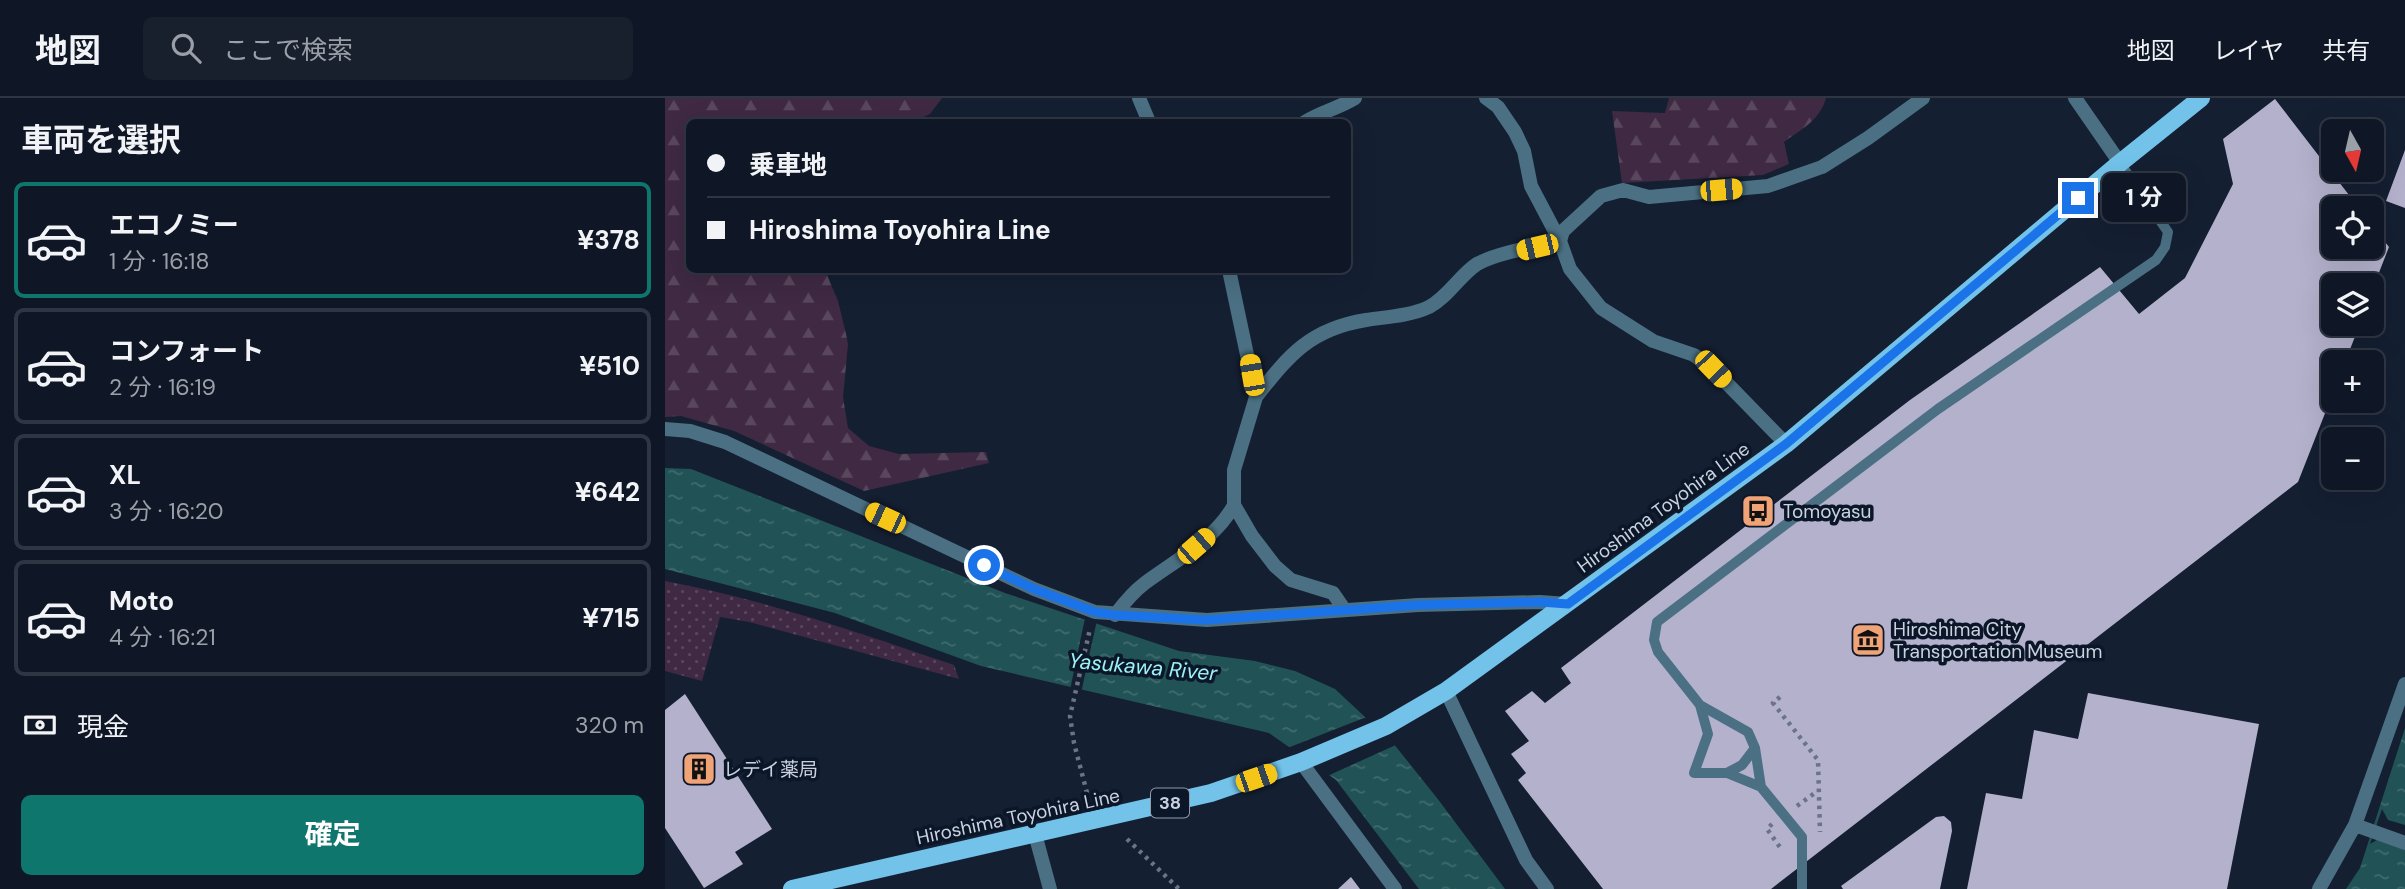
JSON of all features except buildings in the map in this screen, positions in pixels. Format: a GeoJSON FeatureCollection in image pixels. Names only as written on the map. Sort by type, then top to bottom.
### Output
{"type":"FeatureCollection","features":[{"type":"Feature","properties":{"kind":"main road","name":"Hiroshima Toyohira Line"},"geometry":{"type":"LineString","coordinates":[[792,889],[1211,793],[1301,762],[1387,726],[1446,691],[1786,444],[2201,98]]}},
{"type":"Feature","properties":{"kind":"street"},"geometry":{"type":"LineString","coordinates":[[1139,98],[1148,119]]}},
{"type":"Feature","properties":{"kind":"street"},"geometry":{"type":"LineString","coordinates":[[1310,119],[1342,107],[1355,98]]}},
{"type":"Feature","properties":{"kind":"street"},"geometry":{"type":"LineString","coordinates":[[1486,98],[1498,107],[1515,132],[1524,150],[1531,186],[1560,241],[1570,269],[1601,308],[1653,341],[1694,355],[1713,369],[1786,444]]}},
{"type":"Feature","properties":{"kind":"street"},"geometry":{"type":"LineString","coordinates":[[1560,241],[1563,231],[1601,196],[1623,190],[1649,197],[1768,186],[1822,167],[1923,98]]}},
{"type":"Feature","properties":{"kind":"street"},"geometry":{"type":"LineString","coordinates":[[2075,98],[2120,163]]}},
{"type":"Feature","properties":{"kind":"street"},"geometry":{"type":"LineString","coordinates":[[1115,615],[1138,589],[1165,571],[1227,519],[1234,505],[1234,470],[1256,397],[1297,348],[1328,329],[1430,307],[1477,265],[1513,252],[1560,241]]}},
{"type":"Feature","properties":{"kind":"street"},"geometry":{"type":"LineString","coordinates":[[1230,273],[1256,397]]}},
{"type":"Feature","properties":{"kind":"street"},"geometry":{"type":"LineString","coordinates":[[665,429],[690,431],[725,442],[1034,589],[1095,612],[1206,620],[1273,617],[1344,609],[1540,602],[1568,604]]}},
{"type":"Feature","properties":{"kind":"street"},"geometry":{"type":"LineString","coordinates":[[1234,505],[1252,536],[1275,566],[1291,580],[1333,593],[1344,609]]}},
{"type":"Feature","properties":{"kind":"street"},"geometry":{"type":"LineString","coordinates":[[2319,889],[2355,825],[2405,684]]}},
{"type":"Feature","properties":{"kind":"street"},"geometry":{"type":"LineString","coordinates":[[1446,691],[1526,860],[1547,889]]}},
{"type":"Feature","properties":{"kind":"street"},"geometry":{"type":"LineString","coordinates":[[1301,762],[1395,889]]}},
{"type":"Feature","properties":{"kind":"street"},"geometry":{"type":"LineString","coordinates":[[2355,825],[2405,843]]}},
{"type":"Feature","properties":{"kind":"street"},"geometry":{"type":"LineString","coordinates":[[1035,834],[1050,889]]}},
{"type":"Feature","properties":{"kind":"lane"},"geometry":{"type":"LineString","coordinates":[[1708,734],[1700,705],[1658,652],[1654,640],[1657,622],[1938,410],[2156,260],[2165,247],[2168,232],[2120,163]]}},
{"type":"Feature","properties":{"kind":"lane"},"geometry":{"type":"LineString","coordinates":[[1700,705],[1748,732],[1755,748],[1761,787]]}},
{"type":"Feature","properties":{"kind":"lane"},"geometry":{"type":"LineString","coordinates":[[1732,721],[1717,725],[1708,734],[1695,773],[1727,772],[1742,765],[1755,748]]}},
{"type":"Feature","properties":{"kind":"lane"},"geometry":{"type":"LineString","coordinates":[[1727,772],[1761,787],[1802,837],[1803,889]]}},
{"type":"Feature","properties":{"kind":"path"},"geometry":{"type":"LineString","coordinates":[[1087,793],[1070,716],[1093,618]]}},
{"type":"Feature","properties":{"kind":"path"},"geometry":{"type":"LineString","coordinates":[[1780,697],[1773,703],[1818,760],[1820,839]]}},
{"type":"Feature","properties":{"kind":"path"},"geometry":{"type":"LineString","coordinates":[[1796,807],[1819,790]]}},
{"type":"Feature","properties":{"kind":"path"},"geometry":{"type":"LineString","coordinates":[[1772,824],[1767,829],[1782,848],[1782,858]]}},
{"type":"Feature","properties":{"kind":"path"},"geometry":{"type":"LineString","coordinates":[[1126,839],[1179,889]]}},
{"type":"Feature","properties":{"kind":"green space"},"geometry":{"type":"Polygon","coordinates":[[[665,98],[942,98],[930,114],[919,119],[686,119],[686,273],[827,275],[838,301],[848,344],[843,397],[848,428],[869,446],[899,454],[986,452],[989,463],[864,491],[734,431],[681,416],[665,417],[665,98]]]}},
{"type":"Feature","properties":{"kind":"green space"},"geometry":{"type":"Polygon","coordinates":[[[1669,98],[1826,98],[1815,118],[1784,142],[1789,164],[1763,175],[1622,183],[1612,111],[1665,113],[1669,98]]]}},
{"type":"Feature","properties":{"kind":"green space"},"geometry":{"type":"Polygon","coordinates":[[[665,581],[739,597],[883,641],[954,665],[959,679],[749,622],[720,617],[702,681],[665,671],[665,581]]]}},
{"type":"Feature","properties":{"kind":"water","name":"Yasukawa River"},"geometry":{"type":"Polygon","coordinates":[[[665,468],[691,469],[1005,593],[1179,651],[1255,661],[1295,671],[1335,689],[1393,743],[1505,889],[1419,889],[1336,780],[1269,733],[981,666],[835,613],[665,569],[665,468]]]}},
{"type":"Feature","properties":{"kind":"water"},"geometry":{"type":"Polygon","coordinates":[[[2405,728],[2405,889],[2346,889],[2360,868],[2405,728]]]}},
{"type":"Feature","properties":{"kind":"pier"},"geometry":{"type":"Polygon","coordinates":[[[1085,618],[1097,620],[1081,693],[1070,690],[1085,618]]]}},
{"type":"Feature","properties":{"kind":"pier"},"geometry":{"type":"Polygon","coordinates":[[[1369,716],[1398,744],[1325,777],[1285,749],[1369,716]]]}},
{"type":"Feature","properties":{"kind":"pier"},"geometry":{"type":"Polygon","coordinates":[[[2382,809],[2388,820],[2405,825],[2405,845],[2380,838],[2370,844],[2382,809]]]}},
{"type":"Feature","properties":{"kind":"place","name":"Tomoyasu"},"geometry":{"type":"Point","coordinates":[1758,511]}},
{"type":"Feature","properties":{"kind":"place","name":"Hiroshima City Transportation Museum"},"geometry":{"type":"Point","coordinates":[1868,640]}},
{"type":"Feature","properties":{"kind":"place","name":"レデイ薬局"},"geometry":{"type":"Point","coordinates":[699,769]}},
{"type":"Feature","properties":{"kind":"route"},"geometry":{"type":"LineString","coordinates":[[984,565],[1034,589],[1095,612],[1115,615],[1206,620],[1418,605],[1540,602],[1568,604],[1786,444],[2078,198]]}}]}
